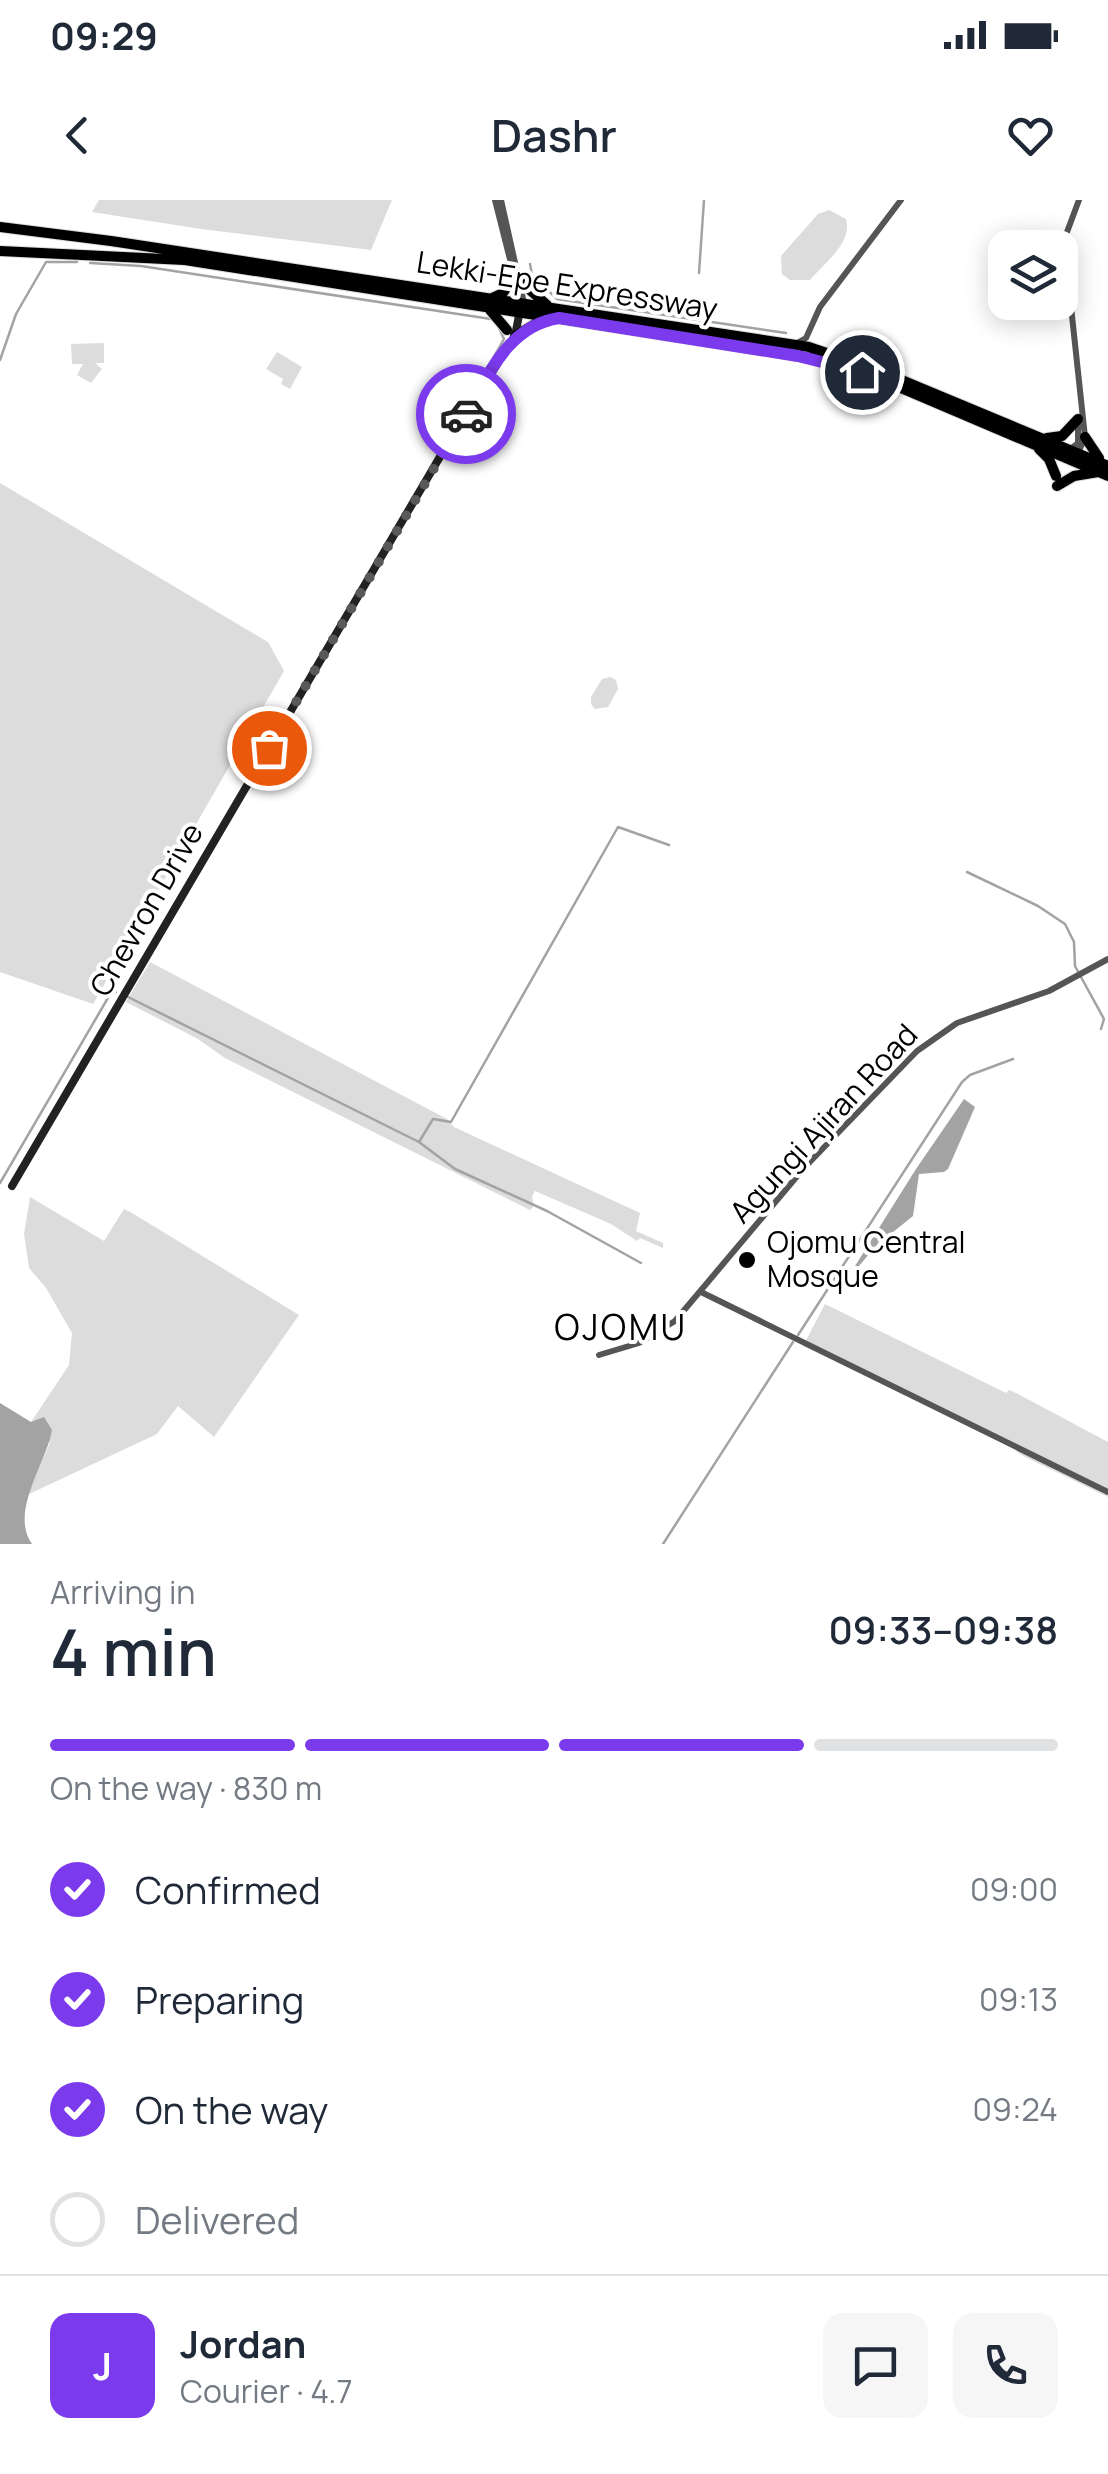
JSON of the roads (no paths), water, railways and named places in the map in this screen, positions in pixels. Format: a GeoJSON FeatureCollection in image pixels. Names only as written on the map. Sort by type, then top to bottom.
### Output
{"type":"FeatureCollection","features":[{"type":"Feature","properties":{"kind":"highway","name":"Lekki-Epe Expressway"},"geometry":{"type":"LineString","coordinates":[[0,228],[556,313],[838,364],[1107,470]]}},
{"type":"Feature","properties":{"kind":"highway"},"geometry":{"type":"LineString","coordinates":[[72,254],[52,250],[48,244],[52,240],[83,238]]}},
{"type":"Feature","properties":{"kind":"highway","name":"Lekki-Epe Expressway"},"geometry":{"type":"LineString","coordinates":[[0,251],[185,260],[452,302],[484,303]]}},
{"type":"Feature","properties":{"kind":"highway"},"geometry":{"type":"LineString","coordinates":[[518,279],[556,313],[511,333],[484,303],[518,279]]}},
{"type":"Feature","properties":{"kind":"highway"},"geometry":{"type":"LineString","coordinates":[[452,302],[605,316]]}},
{"type":"Feature","properties":{"kind":"highway","name":"Lekki-Epe Expressway"},"geometry":{"type":"LineString","coordinates":[[556,313],[605,316],[816,349],[861,364],[1031,439]]}},
{"type":"Feature","properties":{"kind":"highway"},"geometry":{"type":"LineString","coordinates":[[1031,439],[1057,438],[1071,430],[1079,413]]}},
{"type":"Feature","properties":{"kind":"highway"},"geometry":{"type":"LineString","coordinates":[[984,424],[1071,454]]}},
{"type":"Feature","properties":{"kind":"highway"},"geometry":{"type":"LineString","coordinates":[[1031,439],[1044,453],[1056,481],[1107,470],[1085,438]]}},
{"type":"Feature","properties":{"kind":"main road","name":"Chevron Drive"},"geometry":{"type":"LineString","coordinates":[[12,1186],[506,348],[518,307]]}},
{"type":"Feature","properties":{"kind":"street"},"geometry":{"type":"LineString","coordinates":[[498,200],[518,279],[518,307]]}},
{"type":"Feature","properties":{"kind":"street"},"geometry":{"type":"LineString","coordinates":[[794,345],[806,338],[820,307],[903,200]]}},
{"type":"Feature","properties":{"kind":"street"},"geometry":{"type":"LineString","coordinates":[[816,349],[810,340],[822,307],[903,200]]}},
{"type":"Feature","properties":{"kind":"street"},"geometry":{"type":"LineString","coordinates":[[1071,454],[1078,442],[1079,413],[1066,245],[1079,200]]}},
{"type":"Feature","properties":{"kind":"street"},"geometry":{"type":"LineString","coordinates":[[1071,454],[1085,438],[1079,413]]}},
{"type":"Feature","properties":{"kind":"street","name":"Agungi Ajiran Road"},"geometry":{"type":"LineString","coordinates":[[600,1355],[652,1337],[675,1321],[804,1168],[917,1051],[957,1023],[1048,992],[1108,958]]}},
{"type":"Feature","properties":{"kind":"street"},"geometry":{"type":"LineString","coordinates":[[701,1292],[1108,1492]]}},
{"type":"Feature","properties":{"kind":"waterway"},"geometry":{"type":"LineString","coordinates":[[699,273],[704,200]]}},
{"type":"Feature","properties":{"kind":"waterway"},"geometry":{"type":"LineString","coordinates":[[0,360],[16,314],[46,262],[77,262]]}},
{"type":"Feature","properties":{"kind":"waterway"},"geometry":{"type":"LineString","coordinates":[[90,263],[141,266],[491,319]]}},
{"type":"Feature","properties":{"kind":"waterway"},"geometry":{"type":"LineString","coordinates":[[530,264],[532,275],[557,299],[786,333]]}},
{"type":"Feature","properties":{"kind":"waterway"},"geometry":{"type":"LineString","coordinates":[[447,438],[504,339],[499,328]]}},
{"type":"Feature","properties":{"kind":"waterway"},"geometry":{"type":"LineString","coordinates":[[128,997],[419,1142],[433,1119],[451,1122],[618,827],[669,845]]}},
{"type":"Feature","properties":{"kind":"waterway"},"geometry":{"type":"LineString","coordinates":[[967,872],[1038,906],[1065,924],[1074,942],[1075,966],[1104,1019],[1101,1029]]}},
{"type":"Feature","properties":{"kind":"waterway"},"geometry":{"type":"LineString","coordinates":[[0,1183],[112,991],[116,992]]}},
{"type":"Feature","properties":{"kind":"waterway"},"geometry":{"type":"LineString","coordinates":[[798,1335],[962,1082],[970,1075],[1013,1059]]}},
{"type":"Feature","properties":{"kind":"waterway"},"geometry":{"type":"LineString","coordinates":[[419,1142],[455,1169],[547,1211],[641,1263]]}},
{"type":"Feature","properties":{"kind":"waterway"},"geometry":{"type":"LineString","coordinates":[[663,1544],[793,1342]]}},
{"type":"Feature","properties":{"kind":"place","name":"Ojomu Central Mosque"},"geometry":{"type":"Point","coordinates":[747,1260]}},
{"type":"Feature","properties":{"kind":"district","name":"OJOMU"},"geometry":{"type":"Point","coordinates":[621,1328]}}]}
